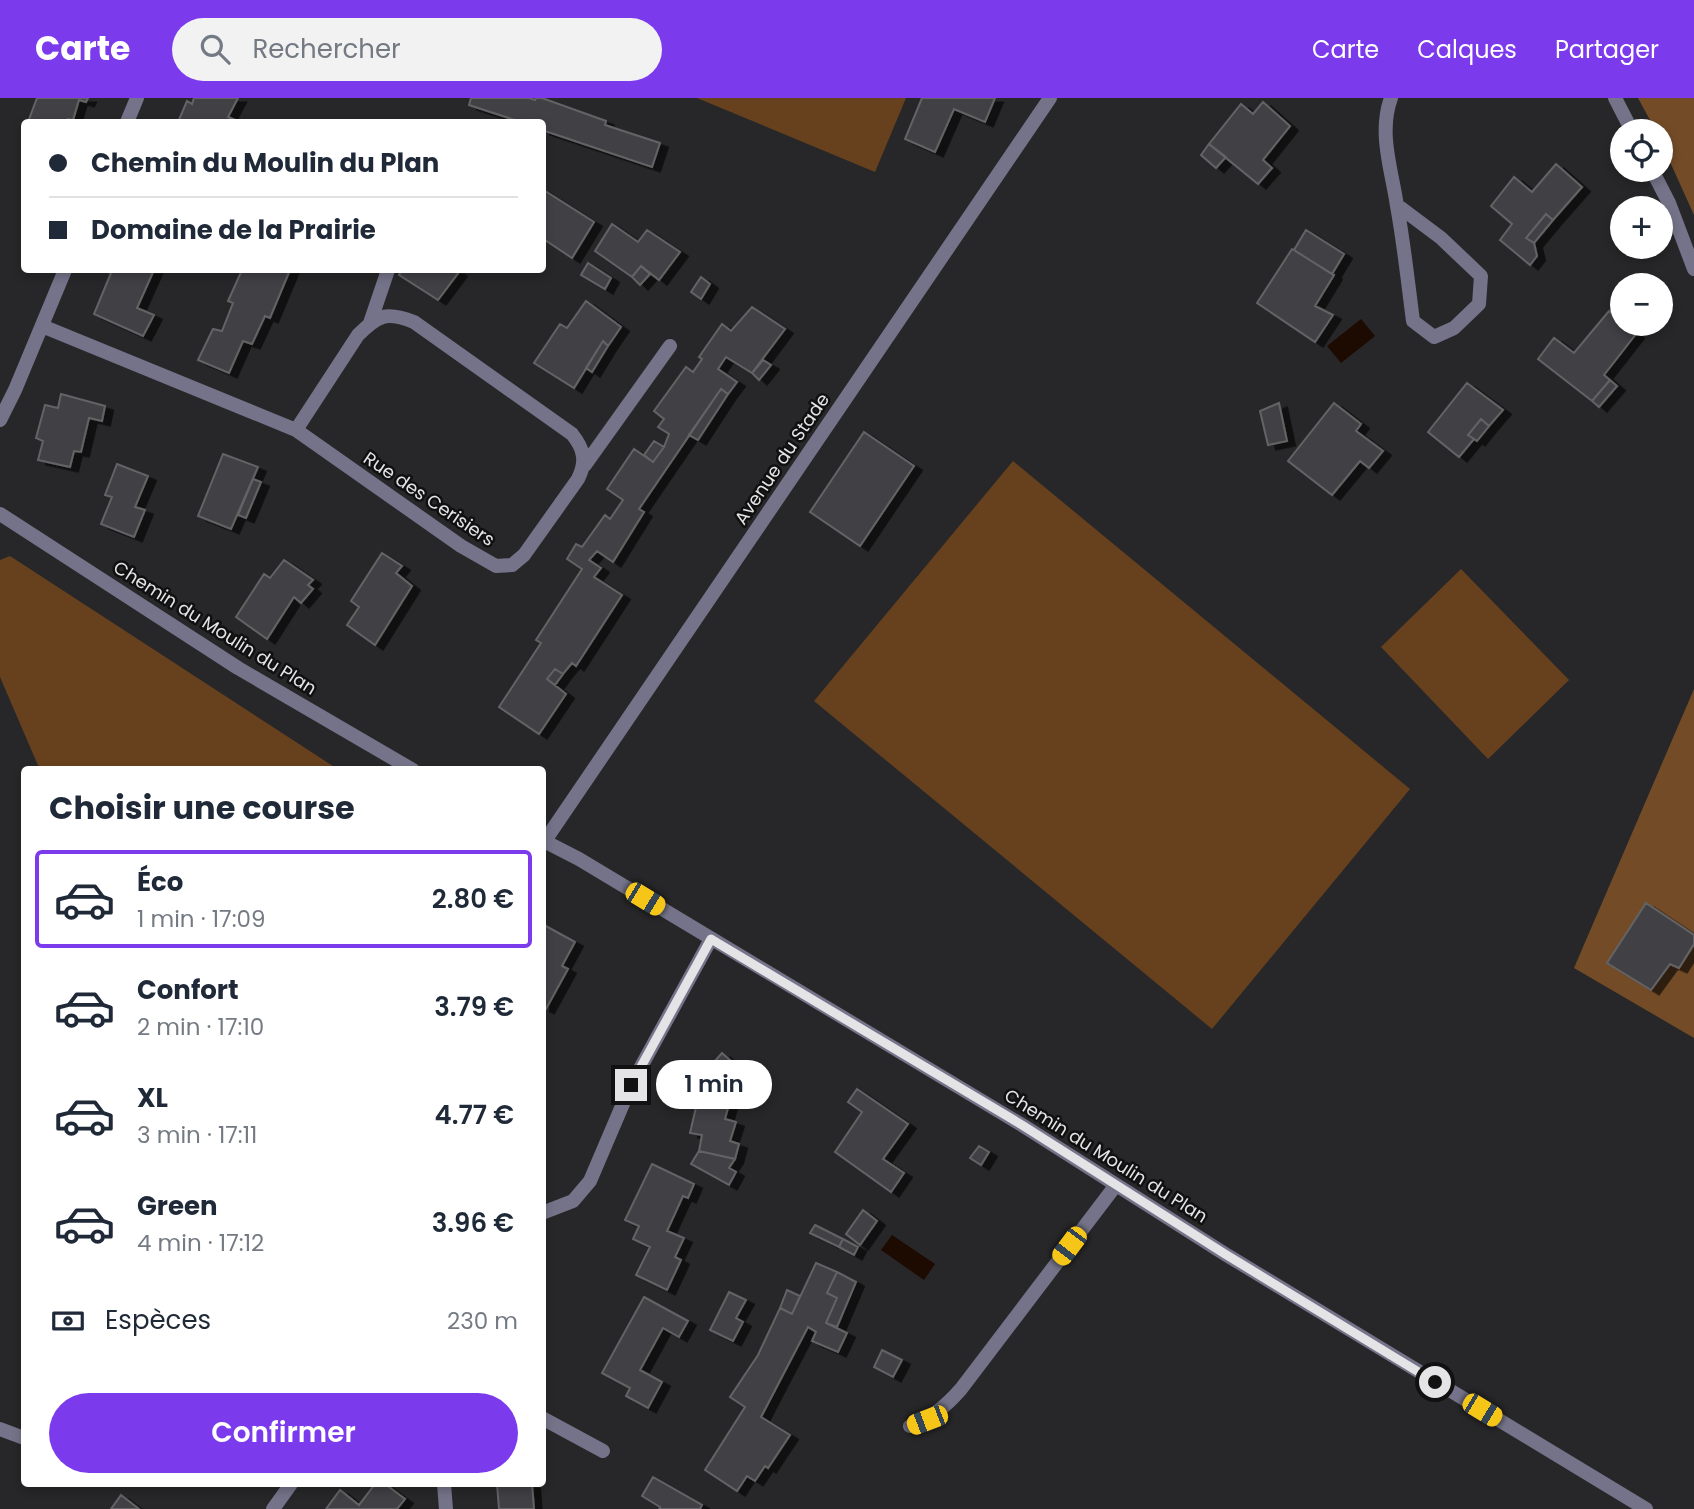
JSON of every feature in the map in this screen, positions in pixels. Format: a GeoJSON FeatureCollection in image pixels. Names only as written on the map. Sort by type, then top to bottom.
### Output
{"type":"FeatureCollection","features":[{"type":"Feature","properties":{"kind":"street"},"geometry":{"type":"LineString","coordinates":[[128,119],[137,98]]}},
{"type":"Feature","properties":{"kind":"street","name":"Avenue du Stade"},"geometry":{"type":"LineString","coordinates":[[546,838],[1050,98]]}},
{"type":"Feature","properties":{"kind":"street"},"geometry":{"type":"LineString","coordinates":[[1391,98],[1386,110],[1386,148],[1413,321],[1434,337],[1454,328],[1479,304],[1481,276],[1441,238],[1397,205]]}},
{"type":"Feature","properties":{"kind":"street"},"geometry":{"type":"LineString","coordinates":[[1615,98],[1626,119]]}},
{"type":"Feature","properties":{"kind":"street"},"geometry":{"type":"LineString","coordinates":[[1658,182],[1694,269]]}},
{"type":"Feature","properties":{"kind":"street"},"geometry":{"type":"LineString","coordinates":[[0,420],[64,273]]}},
{"type":"Feature","properties":{"kind":"street"},"geometry":{"type":"LineString","coordinates":[[370,323],[387,273]]}},
{"type":"Feature","properties":{"kind":"street"},"geometry":{"type":"LineString","coordinates":[[296,430],[358,335],[370,323],[384,315],[397,315],[414,322],[572,433],[582,445],[585,465]]}},
{"type":"Feature","properties":{"kind":"street","name":"Rue des Cerisiers"},"geometry":{"type":"LineString","coordinates":[[42,326],[296,430],[461,546],[496,566],[512,565],[524,555],[670,346]]}},
{"type":"Feature","properties":{"kind":"street","name":"Chemin du Moulin du Plan"},"geometry":{"type":"LineString","coordinates":[[0,513],[238,668],[406,766]]}},
{"type":"Feature","properties":{"kind":"street","name":"Chemin du Moulin du Plan"},"geometry":{"type":"LineString","coordinates":[[546,844],[1022,1125],[1225,1254],[1646,1509]]}},
{"type":"Feature","properties":{"kind":"street"},"geometry":{"type":"LineString","coordinates":[[546,1211],[573,1201],[590,1181],[631,1085],[711,939]]}},
{"type":"Feature","properties":{"kind":"street"},"geometry":{"type":"LineString","coordinates":[[910,1426],[927,1420],[945,1408],[1116,1185]]}},
{"type":"Feature","properties":{"kind":"street"},"geometry":{"type":"LineString","coordinates":[[546,1420],[603,1451]]}},
{"type":"Feature","properties":{"kind":"street"},"geometry":{"type":"LineString","coordinates":[[0,1429],[21,1437]]}},
{"type":"Feature","properties":{"kind":"street"},"geometry":{"type":"LineString","coordinates":[[272,1509],[289,1487]]}},
{"type":"Feature","properties":{"kind":"street"},"geometry":{"type":"LineString","coordinates":[[444,1487],[446,1509]]}},
{"type":"Feature","properties":{"kind":"shaded area"},"geometry":{"type":"Polygon","coordinates":[[[697,98],[906,98],[875,172],[697,98]]]}},
{"type":"Feature","properties":{"kind":"shaded area"},"geometry":{"type":"Polygon","coordinates":[[[1638,98],[1694,98],[1694,215],[1673,169],[1673,119],[1649,119],[1638,98]]]}},
{"type":"Feature","properties":{"kind":"shaded area"},"geometry":{"type":"Polygon","coordinates":[[[1361,319],[1375,336],[1341,363],[1327,346],[1361,319]]]}},
{"type":"Feature","properties":{"kind":"shaded area"},"geometry":{"type":"Polygon","coordinates":[[[1013,461],[1410,789],[1212,1029],[814,701],[1013,461]]]}},
{"type":"Feature","properties":{"kind":"shaded area"},"geometry":{"type":"Polygon","coordinates":[[[10,556],[333,766],[38,766],[0,677],[0,560],[10,556]]]}},
{"type":"Feature","properties":{"kind":"shaded area"},"geometry":{"type":"Polygon","coordinates":[[[1461,569],[1569,680],[1488,759],[1381,647],[1461,569]]]}},
{"type":"Feature","properties":{"kind":"shaded area"},"geometry":{"type":"Polygon","coordinates":[[[1694,689],[1694,1038],[1574,968],[1694,689]]]}},
{"type":"Feature","properties":{"kind":"shaded area"},"geometry":{"type":"Polygon","coordinates":[[[892,1235],[935,1264],[924,1280],[881,1250],[892,1235]]]}},
{"type":"Feature","properties":{"kind":"building"},"geometry":{"type":"Polygon","coordinates":[[[37,98],[88,98],[86,102],[79,100],[73,119],[29,119],[37,98]]]}},
{"type":"Feature","properties":{"kind":"building"},"geometry":{"type":"Polygon","coordinates":[[[194,98],[238,98],[228,117],[233,119],[179,119],[187,101],[192,104],[194,98]]]}},
{"type":"Feature","properties":{"kind":"building"},"geometry":{"type":"Polygon","coordinates":[[[471,98],[542,98],[606,121],[605,125],[660,143],[652,167],[546,131],[546,119],[512,119],[469,105],[471,98]]]}},
{"type":"Feature","properties":{"kind":"building"},"geometry":{"type":"Polygon","coordinates":[[[922,98],[995,98],[985,122],[954,109],[935,152],[905,139],[922,98]]]}},
{"type":"Feature","properties":{"kind":"building"},"geometry":{"type":"Polygon","coordinates":[[[1263,102],[1290,126],[1263,160],[1272,168],[1258,184],[1209,144],[1241,104],[1253,114],[1263,102]]]}},
{"type":"Feature","properties":{"kind":"building"},"geometry":{"type":"Polygon","coordinates":[[[1209,144],[1226,157],[1216,168],[1201,155],[1209,144]]]}},
{"type":"Feature","properties":{"kind":"building"},"geometry":{"type":"Polygon","coordinates":[[[1556,164],[1582,187],[1553,220],[1546,214],[1526,238],[1534,243],[1537,256],[1530,265],[1500,240],[1512,224],[1491,206],[1514,177],[1532,192],[1556,164]]]}},
{"type":"Feature","properties":{"kind":"building"},"geometry":{"type":"Polygon","coordinates":[[[546,192],[594,222],[572,258],[546,241],[546,192]]]}},
{"type":"Feature","properties":{"kind":"building"},"geometry":{"type":"Polygon","coordinates":[[[1546,214],[1553,220],[1534,243],[1526,238],[1546,214]]]}},
{"type":"Feature","properties":{"kind":"building"},"geometry":{"type":"Polygon","coordinates":[[[612,224],[638,242],[647,230],[680,252],[659,280],[641,266],[632,277],[595,251],[612,224]]]}},
{"type":"Feature","properties":{"kind":"building"},"geometry":{"type":"Polygon","coordinates":[[[1306,230],[1344,254],[1332,274],[1294,250],[1306,230]]]}},
{"type":"Feature","properties":{"kind":"building"},"geometry":{"type":"Polygon","coordinates":[[[1292,249],[1334,275],[1315,306],[1333,315],[1315,342],[1257,303],[1292,249]]]}},
{"type":"Feature","properties":{"kind":"building"},"geometry":{"type":"Polygon","coordinates":[[[588,263],[611,278],[605,289],[581,275],[588,263]]]}},
{"type":"Feature","properties":{"kind":"building"},"geometry":{"type":"Polygon","coordinates":[[[641,266],[650,274],[640,285],[632,277],[641,266]]]}},
{"type":"Feature","properties":{"kind":"building"},"geometry":{"type":"Polygon","coordinates":[[[111,273],[153,273],[137,308],[154,315],[143,336],[94,314],[111,273]]]}},
{"type":"Feature","properties":{"kind":"building"},"geometry":{"type":"Polygon","coordinates":[[[241,273],[289,273],[270,318],[265,316],[252,344],[243,341],[229,373],[198,360],[213,329],[222,331],[233,303],[228,301],[241,273]]]}},
{"type":"Feature","properties":{"kind":"building"},"geometry":{"type":"Polygon","coordinates":[[[400,273],[458,273],[438,300],[399,275],[400,273]]]}},
{"type":"Feature","properties":{"kind":"building"},"geometry":{"type":"Polygon","coordinates":[[[701,277],[710,284],[701,299],[691,292],[701,277]]]}},
{"type":"Feature","properties":{"kind":"building"},"geometry":{"type":"Polygon","coordinates":[[[586,301],[621,327],[608,346],[603,341],[574,388],[534,363],[560,324],[567,328],[586,301]]]}},
{"type":"Feature","properties":{"kind":"building"},"geometry":{"type":"Polygon","coordinates":[[[752,307],[785,329],[752,373],[726,357],[718,369],[737,382],[728,394],[721,389],[639,509],[644,512],[613,562],[597,551],[589,560],[601,568],[594,577],[622,595],[576,666],[572,663],[563,674],[555,669],[547,679],[566,694],[539,734],[499,707],[541,643],[536,640],[582,569],[567,559],[576,544],[582,547],[605,515],[610,519],[623,500],[607,489],[634,449],[653,462],[664,447],[669,434],[658,427],[664,419],[654,411],[686,367],[693,372],[702,359],[699,357],[722,324],[731,331],[752,307]]]}},
{"type":"Feature","properties":{"kind":"building"},"geometry":{"type":"Polygon","coordinates":[[[1609,311],[1610,336],[1634,336],[1604,375],[1610,380],[1592,401],[1538,359],[1554,338],[1574,353],[1609,311]]]}},
{"type":"Feature","properties":{"kind":"building"},"geometry":{"type":"Polygon","coordinates":[[[603,341],[608,346],[592,372],[586,368],[603,341]]]}},
{"type":"Feature","properties":{"kind":"building"},"geometry":{"type":"Polygon","coordinates":[[[763,360],[771,365],[759,380],[752,373],[763,360]]]}},
{"type":"Feature","properties":{"kind":"building"},"geometry":{"type":"Polygon","coordinates":[[[1610,380],[1617,386],[1599,407],[1592,401],[1610,380]]]}},
{"type":"Feature","properties":{"kind":"building"},"geometry":{"type":"Polygon","coordinates":[[[1467,383],[1503,410],[1489,426],[1481,419],[1468,435],[1474,439],[1459,457],[1428,432],[1467,383]]]}},
{"type":"Feature","properties":{"kind":"building"},"geometry":{"type":"Polygon","coordinates":[[[721,389],[728,394],[698,440],[689,435],[721,389]]]}},
{"type":"Feature","properties":{"kind":"building"},"geometry":{"type":"Polygon","coordinates":[[[61,394],[105,406],[102,421],[89,418],[81,452],[74,451],[70,467],[38,460],[43,441],[36,438],[45,405],[58,408],[61,394]]]}},
{"type":"Feature","properties":{"kind":"building"},"geometry":{"type":"Polygon","coordinates":[[[1279,403],[1287,441],[1268,445],[1260,411],[1279,403]]]}},
{"type":"Feature","properties":{"kind":"building"},"geometry":{"type":"Polygon","coordinates":[[[1334,403],[1361,424],[1356,431],[1383,451],[1369,468],[1360,461],[1332,495],[1288,461],[1334,403]]]}},
{"type":"Feature","properties":{"kind":"building"},"geometry":{"type":"Polygon","coordinates":[[[1481,419],[1489,426],[1477,441],[1468,435],[1481,419]]]}},
{"type":"Feature","properties":{"kind":"building"},"geometry":{"type":"Polygon","coordinates":[[[864,432],[914,466],[860,546],[810,512],[864,432]]]}},
{"type":"Feature","properties":{"kind":"building"},"geometry":{"type":"Polygon","coordinates":[[[654,441],[664,447],[653,462],[644,455],[654,441]]]}},
{"type":"Feature","properties":{"kind":"building"},"geometry":{"type":"Polygon","coordinates":[[[223,454],[258,467],[231,529],[198,516],[223,454]]]}},
{"type":"Feature","properties":{"kind":"building"},"geometry":{"type":"Polygon","coordinates":[[[117,464],[148,476],[135,507],[145,510],[134,537],[101,524],[112,497],[105,495],[117,464]]]}},
{"type":"Feature","properties":{"kind":"building"},"geometry":{"type":"Polygon","coordinates":[[[253,479],[261,482],[246,518],[238,515],[253,479]]]}},
{"type":"Feature","properties":{"kind":"building"},"geometry":{"type":"Polygon","coordinates":[[[382,553],[402,566],[396,573],[412,586],[375,645],[347,625],[359,607],[351,601],[382,553]]]}},
{"type":"Feature","properties":{"kind":"building"},"geometry":{"type":"Polygon","coordinates":[[[284,560],[313,580],[308,585],[313,589],[301,603],[294,597],[267,639],[236,617],[264,574],[270,578],[284,560]]]}},
{"type":"Feature","properties":{"kind":"building"},"geometry":{"type":"Polygon","coordinates":[[[555,669],[563,674],[555,685],[547,679],[555,669]]]}},
{"type":"Feature","properties":{"kind":"building"},"geometry":{"type":"Polygon","coordinates":[[[1646,903],[1694,935],[1694,944],[1679,968],[1670,964],[1651,990],[1607,963],[1646,903]]]}},
{"type":"Feature","properties":{"kind":"building"},"geometry":{"type":"Polygon","coordinates":[[[546,926],[575,942],[562,966],[568,969],[546,1009],[546,926]]]}},
{"type":"Feature","properties":{"kind":"building"},"geometry":{"type":"Polygon","coordinates":[[[722,1053],[749,1077],[731,1097],[725,1119],[736,1122],[730,1141],[739,1144],[735,1159],[699,1151],[702,1135],[690,1133],[700,1090],[694,1085],[722,1053]]]}},
{"type":"Feature","properties":{"kind":"building"},"geometry":{"type":"Polygon","coordinates":[[[857,1089],[908,1124],[883,1159],[904,1173],[891,1192],[835,1152],[862,1112],[848,1102],[857,1089]]]}},
{"type":"Feature","properties":{"kind":"building"},"geometry":{"type":"Polygon","coordinates":[[[979,1146],[989,1152],[981,1165],[970,1158],[979,1146]]]}},
{"type":"Feature","properties":{"kind":"building"},"geometry":{"type":"Polygon","coordinates":[[[699,1151],[735,1159],[729,1168],[736,1172],[729,1185],[691,1164],[699,1151]]]}},
{"type":"Feature","properties":{"kind":"building"},"geometry":{"type":"Polygon","coordinates":[[[652,1164],[694,1184],[688,1198],[683,1196],[667,1231],[684,1238],[675,1257],[681,1260],[667,1290],[636,1275],[650,1247],[633,1239],[639,1226],[625,1220],[652,1164]]]}},
{"type":"Feature","properties":{"kind":"building"},"geometry":{"type":"Polygon","coordinates":[[[863,1210],[877,1221],[860,1245],[846,1234],[863,1210]]]}},
{"type":"Feature","properties":{"kind":"building"},"geometry":{"type":"Polygon","coordinates":[[[815,1225],[843,1239],[839,1247],[810,1233],[815,1225]]]}},
{"type":"Feature","properties":{"kind":"building"},"geometry":{"type":"Polygon","coordinates":[[[843,1239],[858,1247],[854,1255],[839,1247],[843,1239]]]}},
{"type":"Feature","properties":{"kind":"building"},"geometry":{"type":"Polygon","coordinates":[[[816,1263],[837,1272],[827,1293],[837,1298],[826,1323],[847,1333],[838,1352],[812,1341],[816,1332],[808,1327],[761,1417],[790,1435],[768,1468],[765,1466],[755,1481],[747,1476],[737,1491],[705,1470],[745,1407],[730,1397],[758,1355],[780,1308],[792,1314],[816,1263]]]}},
{"type":"Feature","properties":{"kind":"building"},"geometry":{"type":"Polygon","coordinates":[[[837,1272],[856,1282],[837,1327],[826,1323],[837,1298],[827,1293],[837,1272]]]}},
{"type":"Feature","properties":{"kind":"building"},"geometry":{"type":"Polygon","coordinates":[[[787,1290],[800,1296],[792,1314],[780,1308],[787,1290]]]}},
{"type":"Feature","properties":{"kind":"building"},"geometry":{"type":"Polygon","coordinates":[[[729,1292],[746,1300],[736,1318],[743,1322],[733,1341],[710,1330],[729,1292]]]}},
{"type":"Feature","properties":{"kind":"building"},"geometry":{"type":"Polygon","coordinates":[[[644,1297],[688,1321],[679,1337],[663,1328],[640,1370],[662,1382],[648,1408],[626,1396],[630,1388],[602,1373],[644,1297]]]}},
{"type":"Feature","properties":{"kind":"building"},"geometry":{"type":"Polygon","coordinates":[[[882,1350],[902,1360],[893,1377],[874,1367],[882,1350]]]}},
{"type":"Feature","properties":{"kind":"building"},"geometry":{"type":"Polygon","coordinates":[[[653,1477],[702,1505],[700,1509],[659,1509],[660,1507],[642,1496],[653,1477]]]}},
{"type":"Feature","properties":{"kind":"building"},"geometry":{"type":"Polygon","coordinates":[[[373,1487],[389,1487],[405,1499],[397,1509],[326,1509],[340,1490],[359,1505],[373,1487]]]}},
{"type":"Feature","properties":{"kind":"building"},"geometry":{"type":"Polygon","coordinates":[[[497,1487],[532,1487],[534,1509],[499,1509],[497,1487]]]}},
{"type":"Feature","properties":{"kind":"building"},"geometry":{"type":"Polygon","coordinates":[[[121,1495],[139,1509],[111,1509],[121,1495]]]}},
{"type":"Feature","properties":{"kind":"route"},"geometry":{"type":"LineString","coordinates":[[631,1085],[711,939],[1022,1125],[1225,1254],[1435,1382]]}}]}
